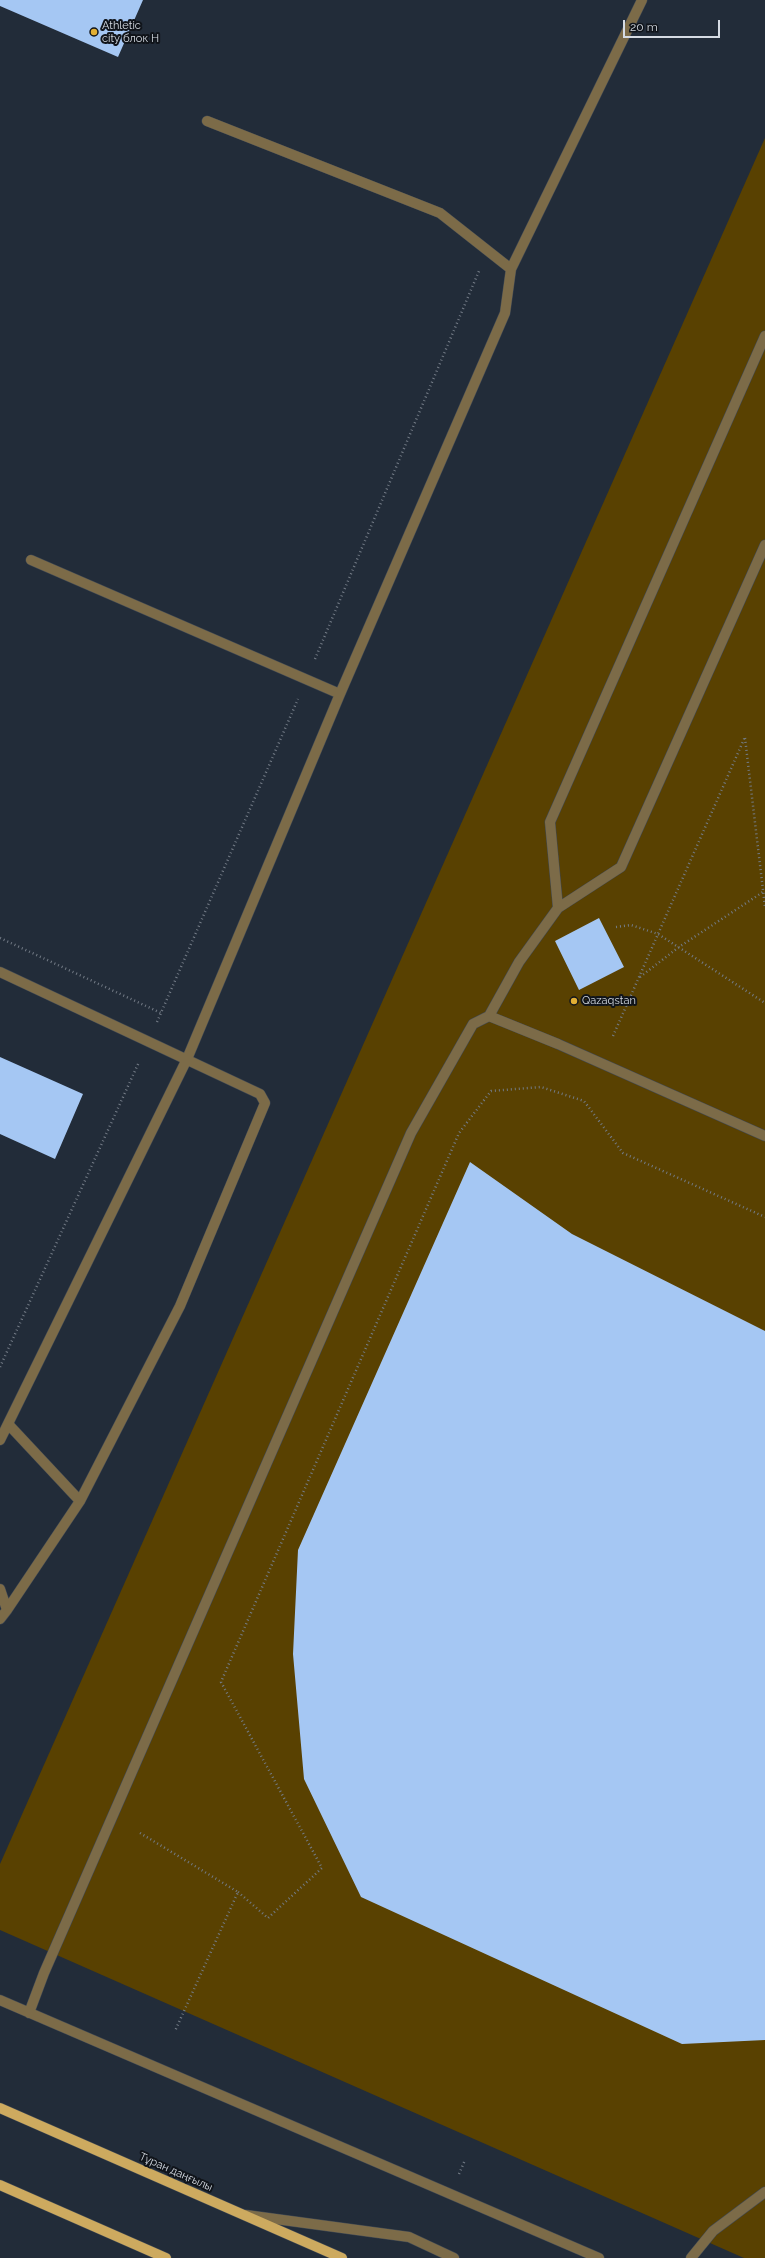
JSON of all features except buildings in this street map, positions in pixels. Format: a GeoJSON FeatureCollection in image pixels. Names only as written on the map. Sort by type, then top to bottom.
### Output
{"type":"FeatureCollection","features":[{"type":"Feature","properties":{"kind":"main road","name":"Тұран даңғылы"},"geometry":{"type":"LineString","coordinates":[[0,2108],[342,2258]]}},
{"type":"Feature","properties":{"kind":"main road"},"geometry":{"type":"LineString","coordinates":[[0,2185],[164,2257]]}},
{"type":"Feature","properties":{"kind":"street"},"geometry":{"type":"LineString","coordinates":[[0,1440],[9,1425],[187,1059],[340,694],[505,313],[511,269],[642,0]]}},
{"type":"Feature","properties":{"kind":"street"},"geometry":{"type":"LineString","coordinates":[[207,121],[440,213],[511,269]]}},
{"type":"Feature","properties":{"kind":"street"},"geometry":{"type":"LineString","coordinates":[[558,908],[550,822],[765,336]]}},
{"type":"Feature","properties":{"kind":"street"},"geometry":{"type":"LineString","coordinates":[[29,2012],[44,1973],[411,1133],[473,1024],[489,1016],[519,962],[558,908],[621,867],[765,545]]}},
{"type":"Feature","properties":{"kind":"street"},"geometry":{"type":"LineString","coordinates":[[31,560],[340,694]]}},
{"type":"Feature","properties":{"kind":"street"},"geometry":{"type":"LineString","coordinates":[[0,972],[260,1094],[265,1103],[180,1306],[80,1501],[0,1619]]}},
{"type":"Feature","properties":{"kind":"street"},"geometry":{"type":"LineString","coordinates":[[489,1016],[558,1044],[765,1136]]}},
{"type":"Feature","properties":{"kind":"street"},"geometry":{"type":"LineString","coordinates":[[9,1425],[80,1501]]}},
{"type":"Feature","properties":{"kind":"street"},"geometry":{"type":"LineString","coordinates":[[0,1589],[7,1610]]}},
{"type":"Feature","properties":{"kind":"street"},"geometry":{"type":"LineString","coordinates":[[0,2000],[598,2258]]}},
{"type":"Feature","properties":{"kind":"street"},"geometry":{"type":"LineString","coordinates":[[691,2258],[713,2231],[765,2192]]}},
{"type":"Feature","properties":{"kind":"street"},"geometry":{"type":"LineString","coordinates":[[241,2214],[409,2238],[454,2258]]}},
{"type":"Feature","properties":{"kind":"path"},"geometry":{"type":"LineString","coordinates":[[0,1367],[149,1042],[306,680],[488,251]]}},
{"type":"Feature","properties":{"kind":"path"},"geometry":{"type":"LineString","coordinates":[[613,1036],[745,737],[765,907]]}},
{"type":"Feature","properties":{"kind":"path"},"geometry":{"type":"LineString","coordinates":[[639,977],[679,947],[763,892]]}},
{"type":"Feature","properties":{"kind":"path"},"geometry":{"type":"LineString","coordinates":[[616,926],[631,925],[658,934],[765,1003]]}},
{"type":"Feature","properties":{"kind":"path"},"geometry":{"type":"LineString","coordinates":[[0,938],[161,1013]]}},
{"type":"Feature","properties":{"kind":"path"},"geometry":{"type":"LineString","coordinates":[[140,1833],[238,1892],[268,1918],[322,1868],[221,1682],[459,1133],[491,1092],[541,1087],[584,1101],[623,1154],[765,1217]]}},
{"type":"Feature","properties":{"kind":"path"},"geometry":{"type":"LineString","coordinates":[[175,2031],[238,1892]]}},
{"type":"Feature","properties":{"kind":"shaded area","name":"Qazaqstan"},"geometry":{"type":"Polygon","coordinates":[[[765,138],[765,2258],[744,2258],[0,1930],[0,1864],[765,138]]]}},
{"type":"Feature","properties":{"kind":"place","name":"Athletic city блок H"},"geometry":{"type":"Point","coordinates":[94,32]}},
{"type":"Feature","properties":{"kind":"place","name":"Qazaqstan"},"geometry":{"type":"Point","coordinates":[574,1001]}}]}
